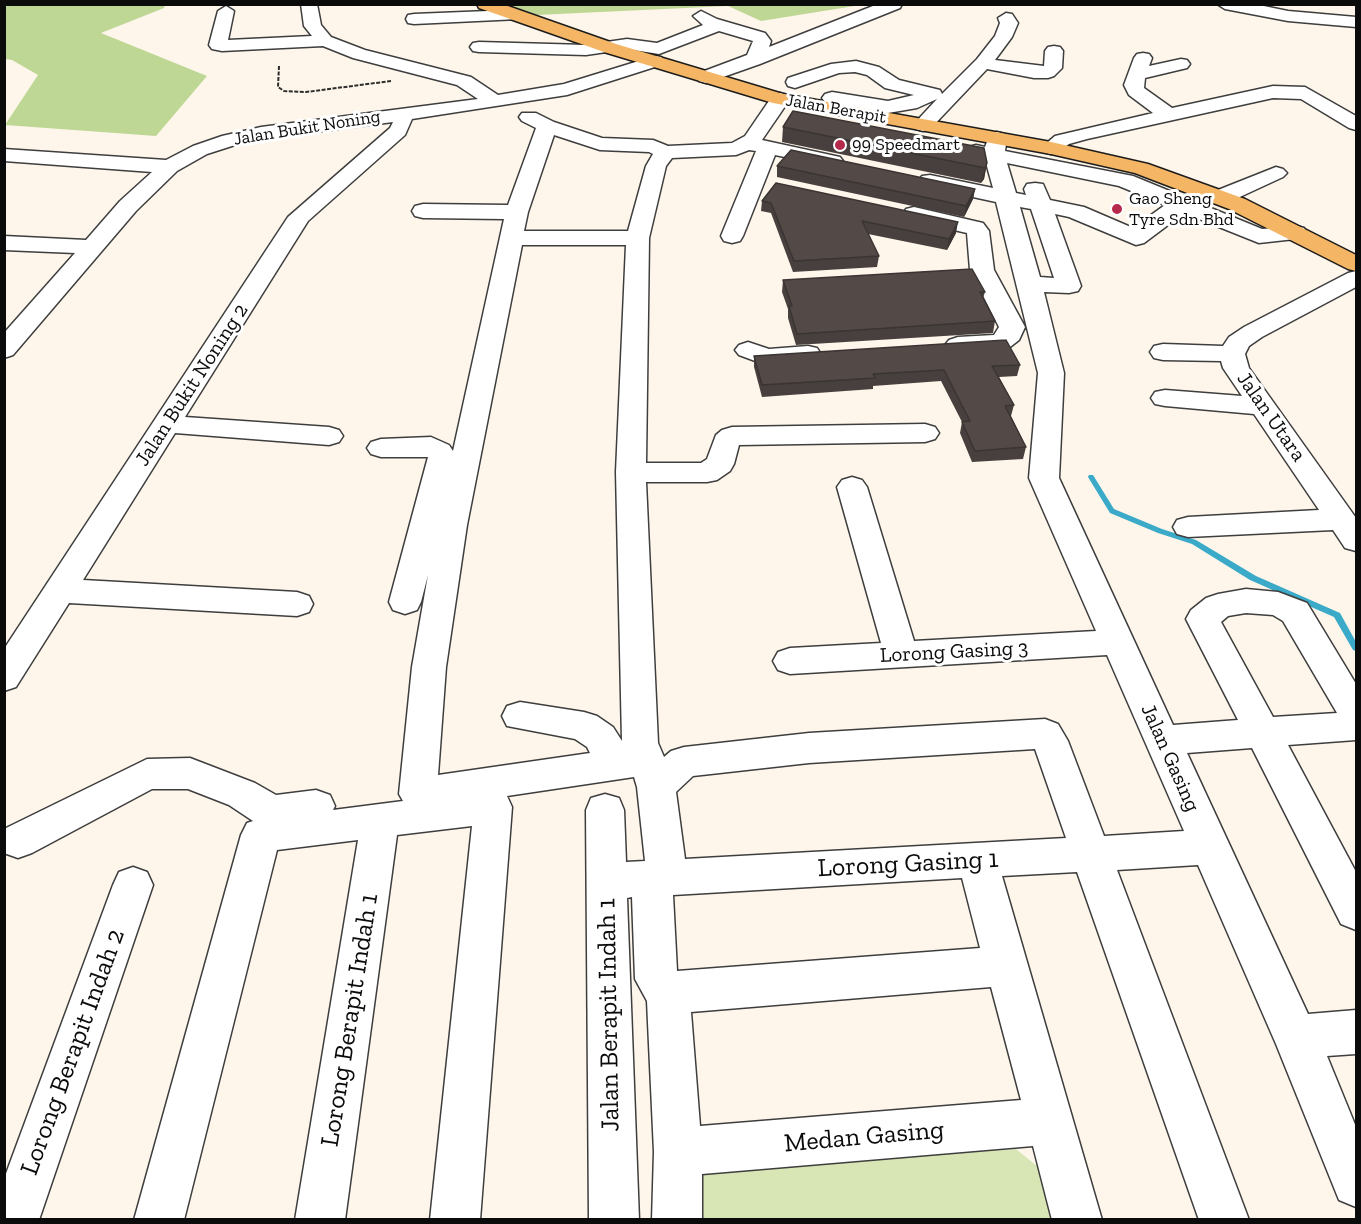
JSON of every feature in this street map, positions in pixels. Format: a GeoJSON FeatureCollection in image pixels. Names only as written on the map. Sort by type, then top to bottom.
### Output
{"type":"FeatureCollection","features":[{"type":"Feature","properties":{"kind":"main road","name":"Jalan Berapit"},"geometry":{"type":"LineString","coordinates":[[485,4],[610,48],[781,98],[923,125],[995,146],[1051,148],[1141,168],[1221,197],[1356,264]]}},
{"type":"Feature","properties":{"kind":"street"},"geometry":{"type":"LineString","coordinates":[[309,4],[313,26],[326,41]]}},
{"type":"Feature","properties":{"kind":"street"},"geometry":{"type":"LineString","coordinates":[[706,77],[894,4]]}},
{"type":"Feature","properties":{"kind":"street"},"geometry":{"type":"LineString","coordinates":[[1225,4],[1266,13],[1356,22]]}},
{"type":"Feature","properties":{"kind":"street"},"geometry":{"type":"LineString","coordinates":[[226,11],[218,45],[326,41],[359,54],[464,81],[495,102]]}},
{"type":"Feature","properties":{"kind":"street"},"geometry":{"type":"LineString","coordinates":[[414,19],[513,15]]}},
{"type":"Feature","properties":{"kind":"street"},"geometry":{"type":"LineString","coordinates":[[923,125],[983,63],[1003,37],[1009,23],[1005,18]]}},
{"type":"Feature","properties":{"kind":"street"},"geometry":{"type":"LineString","coordinates":[[1319,19],[1356,38]]}},
{"type":"Feature","properties":{"kind":"street"},"geometry":{"type":"LineString","coordinates":[[479,47],[586,50],[627,44],[659,49],[716,26],[708,20],[759,37],[762,41],[754,60]]}},
{"type":"Feature","properties":{"kind":"street"},"geometry":{"type":"LineString","coordinates":[[294,23],[296,31],[306,42]]}},
{"type":"Feature","properties":{"kind":"street"},"geometry":{"type":"LineString","coordinates":[[983,63],[1034,72],[1048,72],[1053,68],[1054,51]]}},
{"type":"Feature","properties":{"kind":"street","name":"Jalan Bukit Noning"},"geometry":{"type":"LineString","coordinates":[[4,350],[128,206],[170,167],[200,150],[229,140],[261,133],[495,102],[554,111],[655,61]]}},
{"type":"Feature","properties":{"kind":"street"},"geometry":{"type":"LineString","coordinates":[[1170,116],[1136,90],[1133,85],[1139,66],[1181,64]]}},
{"type":"Feature","properties":{"kind":"street"},"geometry":{"type":"LineString","coordinates":[[757,146],[752,140],[781,98],[837,68],[856,66],[873,70],[892,84],[933,94]]}},
{"type":"Feature","properties":{"kind":"street"},"geometry":{"type":"LineString","coordinates":[[832,98],[888,107],[910,104],[942,92],[953,94]]}},
{"type":"Feature","properties":{"kind":"street"},"geometry":{"type":"LineString","coordinates":[[1051,148],[1062,140],[1072,137],[1273,92],[1305,93],[1356,124]]}},
{"type":"Feature","properties":{"kind":"street"},"geometry":{"type":"LineString","coordinates":[[781,98],[995,146],[1030,161],[1125,181],[1259,236],[1296,233]]}},
{"type":"Feature","properties":{"kind":"street"},"geometry":{"type":"LineString","coordinates":[[554,111],[599,124]]}},
{"type":"Feature","properties":{"kind":"street"},"geometry":{"type":"LineString","coordinates":[[554,111],[600,144],[653,146],[665,152],[721,151],[757,146],[858,166]]}},
{"type":"Feature","properties":{"kind":"street"},"geometry":{"type":"LineString","coordinates":[[405,602],[443,506],[514,224],[554,111]]}},
{"type":"Feature","properties":{"kind":"street","name":"Jalan Bukit Noning 2"},"geometry":{"type":"LineString","coordinates":[[4,678],[300,217],[398,131],[403,122],[401,114]]}},
{"type":"Feature","properties":{"kind":"street"},"geometry":{"type":"LineString","coordinates":[[732,236],[757,146]]}},
{"type":"Feature","properties":{"kind":"street"},"geometry":{"type":"LineString","coordinates":[[995,146],[1005,197],[1026,268]]}},
{"type":"Feature","properties":{"kind":"street"},"geometry":{"type":"LineString","coordinates":[[665,152],[656,166],[638,238],[631,472],[640,743],[638,770],[660,878],[656,979],[668,993],[678,1152],[677,1220]]}},
{"type":"Feature","properties":{"kind":"street"},"geometry":{"type":"LineString","coordinates":[[4,155],[170,167]]}},
{"type":"Feature","properties":{"kind":"street"},"geometry":{"type":"LineString","coordinates":[[976,265],[1026,268],[1069,286],[1028,170],[1030,161]]}},
{"type":"Feature","properties":{"kind":"street"},"geometry":{"type":"LineString","coordinates":[[1221,197],[1276,173]]}},
{"type":"Feature","properties":{"kind":"street"},"geometry":{"type":"LineString","coordinates":[[915,178],[1076,212],[1136,238],[1182,204]]}},
{"type":"Feature","properties":{"kind":"street"},"geometry":{"type":"LineString","coordinates":[[889,208],[975,228],[976,265],[1012,327],[1010,335],[1001,342],[930,346]]}},
{"type":"Feature","properties":{"kind":"street"},"geometry":{"type":"LineString","coordinates":[[423,211],[514,224],[532,239],[638,238]]}},
{"type":"Feature","properties":{"kind":"street"},"geometry":{"type":"LineString","coordinates":[[4,243],[92,247]]}},
{"type":"Feature","properties":{"kind":"street","name":"Jalan Gasing"},"geometry":{"type":"LineString","coordinates":[[1026,268],[1051,373],[1044,478],[1296,1037],[1356,1183]]}},
{"type":"Feature","properties":{"kind":"street","name":"Jalan Utara"},"geometry":{"type":"LineString","coordinates":[[1349,530],[1236,368],[1232,354],[1238,342],[1253,332],[1356,278]]}},
{"type":"Feature","properties":{"kind":"street"},"geometry":{"type":"LineString","coordinates":[[748,350],[766,357],[836,352]]}},
{"type":"Feature","properties":{"kind":"street"},"geometry":{"type":"LineString","coordinates":[[1163,352],[1232,354]]}},
{"type":"Feature","properties":{"kind":"street"},"geometry":{"type":"LineString","coordinates":[[1165,398],[1263,406]]}},
{"type":"Feature","properties":{"kind":"street"},"geometry":{"type":"LineString","coordinates":[[166,424],[329,436]]}},
{"type":"Feature","properties":{"kind":"street"},"geometry":{"type":"LineString","coordinates":[[631,472],[707,473],[720,464],[726,441],[732,436],[925,433]]}},
{"type":"Feature","properties":{"kind":"street"},"geometry":{"type":"LineString","coordinates":[[381,448],[430,446],[439,451],[442,457],[443,506],[418,794]]}},
{"type":"Feature","properties":{"kind":"street"},"geometry":{"type":"LineString","coordinates":[[852,487],[900,655]]}},
{"type":"Feature","properties":{"kind":"street"},"geometry":{"type":"LineString","coordinates":[[1188,527],[1349,530]]}},
{"type":"Feature","properties":{"kind":"street"},"geometry":{"type":"LineString","coordinates":[[62,591],[297,604]]}},
{"type":"Feature","properties":{"kind":"street"},"geometry":{"type":"LineString","coordinates":[[1356,714],[1295,612],[1278,604],[1246,601],[1218,606],[1203,619],[1356,911]]}},
{"type":"Feature","properties":{"kind":"street","name":"Lorong Gasing 3"},"geometry":{"type":"LineString","coordinates":[[790,661],[1118,642]]}},
{"type":"Feature","properties":{"kind":"street"},"geometry":{"type":"LineString","coordinates":[[520,716],[584,726],[638,770]]}},
{"type":"Feature","properties":{"kind":"street"},"geometry":{"type":"LineString","coordinates":[[1162,740],[1356,726]]}},
{"type":"Feature","properties":{"kind":"street"},"geometry":{"type":"LineString","coordinates":[[18,841],[147,774],[190,773],[242,794],[271,812],[809,748],[1045,734],[1050,741],[1224,1220]]}},
{"type":"Feature","properties":{"kind":"street"},"geometry":{"type":"LineString","coordinates":[[159,1220],[261,835],[493,807],[455,1220]]}},
{"type":"Feature","properties":{"kind":"street","name":"Jalan Berapit Indah 1"},"geometry":{"type":"LineString","coordinates":[[604,810],[614,1220]]}},
{"type":"Feature","properties":{"kind":"street","name":"Lorong Berapit Indah 1"},"geometry":{"type":"LineString","coordinates":[[320,1220],[380,821]]}},
{"type":"Feature","properties":{"kind":"street","name":"Lorong Gasing 1"},"geometry":{"type":"LineString","coordinates":[[606,881],[1210,846]]}},
{"type":"Feature","properties":{"kind":"street"},"geometry":{"type":"LineString","coordinates":[[977,860],[1077,1220]]}},
{"type":"Feature","properties":{"kind":"street","name":"Lorong Berapit Indah 2"},"geometry":{"type":"LineString","coordinates":[[14,1220],[133,885]]}},
{"type":"Feature","properties":{"kind":"street"},"geometry":{"type":"LineString","coordinates":[[668,993],[1007,966]]}},
{"type":"Feature","properties":{"kind":"street"},"geometry":{"type":"LineString","coordinates":[[1296,1037],[1356,1032]]}},
{"type":"Feature","properties":{"kind":"street","name":"Medan Gasing"},"geometry":{"type":"LineString","coordinates":[[678,1152],[1050,1121]]}},
{"type":"Feature","properties":{"kind":"path"},"geometry":{"type":"LineString","coordinates":[[279,66],[278,87],[284,92],[439,74]]}},
{"type":"Feature","properties":{"kind":"green space"},"geometry":{"type":"Polygon","coordinates":[[[5,4],[165,5],[164,8],[101,33],[207,76],[156,136],[5,125],[38,75],[12,60],[5,59],[5,4]]]}},
{"type":"Feature","properties":{"kind":"green space"},"geometry":{"type":"Polygon","coordinates":[[[506,5],[861,5],[761,21],[728,6],[537,15],[506,5]]]}},
{"type":"Feature","properties":{"kind":"green space"},"geometry":{"type":"Polygon","coordinates":[[[1016,1149],[1043,1171],[1055,1219],[685,1219],[682,1174],[1016,1149]]]}},
{"type":"Feature","properties":{"kind":"building"},"geometry":{"type":"Polygon","coordinates":[[[793,111],[984,148],[987,163],[985,168],[783,127],[793,111]]]}},
{"type":"Feature","properties":{"kind":"building"},"geometry":{"type":"Polygon","coordinates":[[[791,150],[975,189],[966,206],[777,166],[791,150]]]}},
{"type":"Feature","properties":{"kind":"building"},"geometry":{"type":"Polygon","coordinates":[[[776,183],[958,222],[949,239],[862,221],[879,256],[794,261],[771,203],[762,201],[776,183]]]}},
{"type":"Feature","properties":{"kind":"building"},"geometry":{"type":"Polygon","coordinates":[[[972,269],[985,292],[980,292],[995,321],[797,334],[789,306],[792,306],[783,280],[972,269]]]}},
{"type":"Feature","properties":{"kind":"building"},"geometry":{"type":"Polygon","coordinates":[[[1006,340],[1020,365],[992,366],[1014,405],[1005,406],[1026,447],[975,451],[962,422],[970,421],[944,370],[873,374],[875,378],[762,385],[754,356],[1006,340]]]}},
{"type":"Feature","properties":{"kind":"waterway"},"geometry":{"type":"LineString","coordinates":[[1091,477],[1112,511],[1194,542],[1253,578],[1337,615],[1356,648]]}},
{"type":"Feature","properties":{"kind":"place","name":"99 Speedmart"},"geometry":{"type":"Point","coordinates":[840,145]}},
{"type":"Feature","properties":{"kind":"place","name":"Gao Sheng Tyre Sdn Bhd"},"geometry":{"type":"Point","coordinates":[1117,209]}}]}
